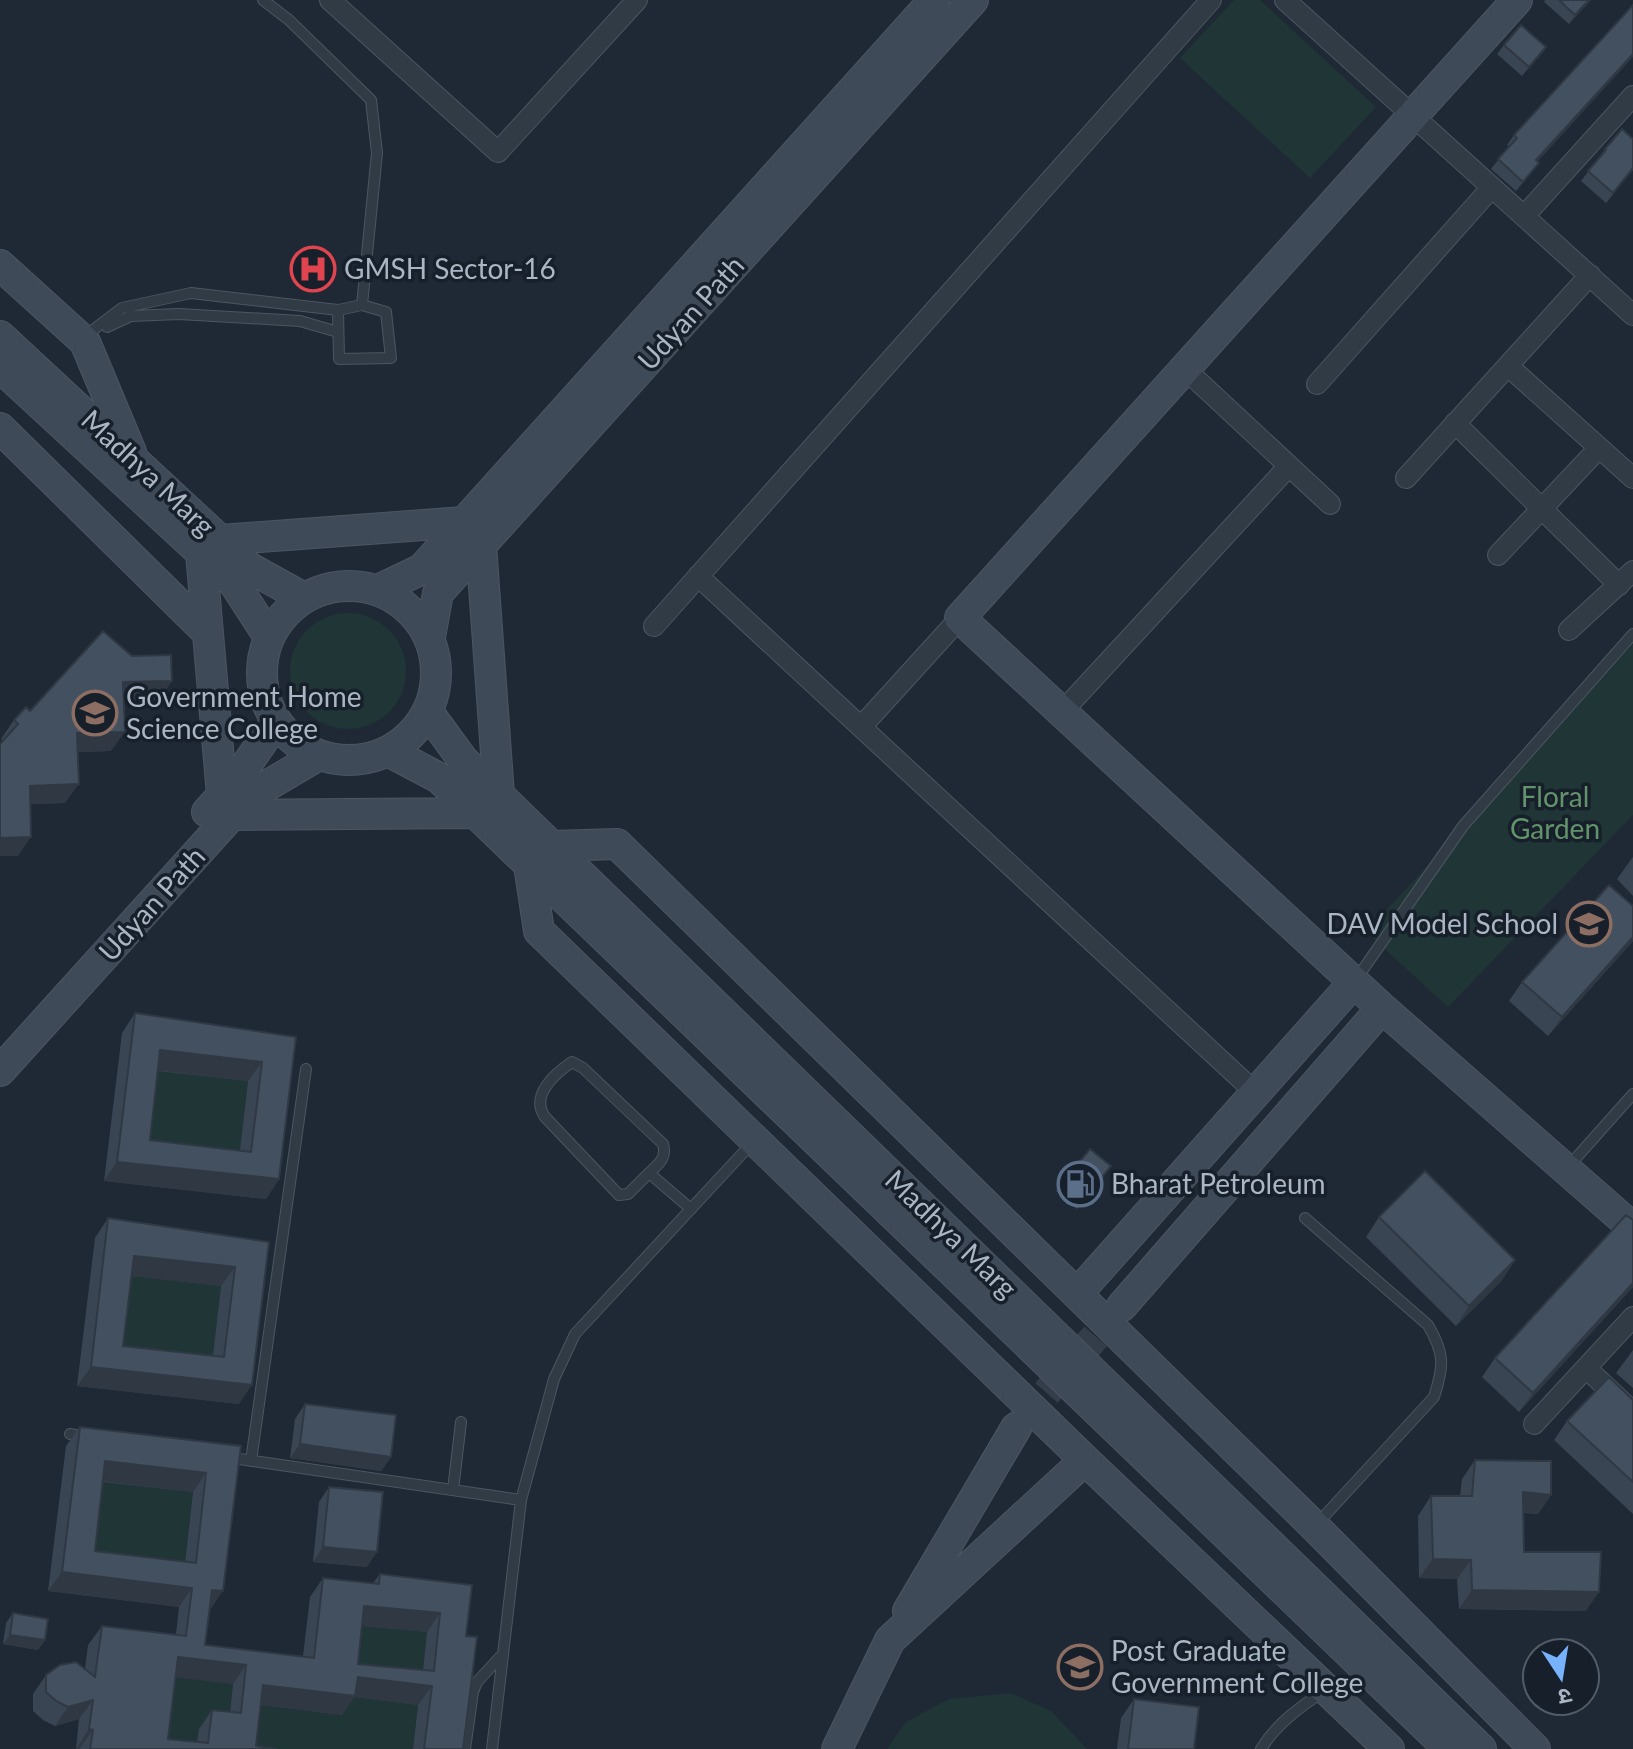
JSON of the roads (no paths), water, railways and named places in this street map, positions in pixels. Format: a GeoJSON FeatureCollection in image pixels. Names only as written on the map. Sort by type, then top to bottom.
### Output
{"type":"FeatureCollection","features":[{"type":"Feature","properties":{"kind":"main road","name":"Udyan Path"},"geometry":{"type":"LineString","coordinates":[[430,637],[438,593],[473,534],[934,0]]}},
{"type":"Feature","properties":{"kind":"main road","name":"Udyan Path"},"geometry":{"type":"LineString","coordinates":[[378,590],[422,569],[473,534],[973,0]]}},
{"type":"Feature","properties":{"kind":"main road"},"geometry":{"type":"LineString","coordinates":[[1517,0],[960,618],[1382,1008],[1566,1170],[1628,1214]]}},
{"type":"Feature","properties":{"kind":"main road"},"geometry":{"type":"LineString","coordinates":[[0,265],[85,342],[130,472],[51,475]]}},
{"type":"Feature","properties":{"kind":"main road","name":"Madhya Marg"},"geometry":{"type":"LineString","coordinates":[[0,336],[130,472],[211,547],[304,598]]}},
{"type":"Feature","properties":{"kind":"main road","name":"Madhya Marg"},"geometry":{"type":"LineString","coordinates":[[0,367],[130,472]]}},
{"type":"Feature","properties":{"kind":"main road"},"geometry":{"type":"LineString","coordinates":[[0,428],[208,633]]}},
{"type":"Feature","properties":{"kind":"main road"},"geometry":{"type":"LineString","coordinates":[[473,534],[487,804],[228,805],[208,633],[211,547],[473,534]]}},
{"type":"Feature","properties":{"kind":"main road","name":"Madhya Marg"},"geometry":{"type":"LineString","coordinates":[[211,547],[269,637]]}},
{"type":"Feature","properties":{"kind":"main road"},"geometry":{"type":"LineString","coordinates":[[338,586],[361,586],[390,595],[420,621],[434,648],[436,687],[428,712],[407,739],[388,751],[358,760],[319,755],[306,749],[276,722],[265,699],[261,673],[263,655],[269,637],[291,607],[304,598],[338,586]]}},
{"type":"Feature","properties":{"kind":"main road","name":"Madhya Marg"},"geometry":{"type":"LineString","coordinates":[[428,712],[463,760],[487,804]]}},
{"type":"Feature","properties":{"kind":"main road","name":"Udyan Path"},"geometry":{"type":"LineString","coordinates":[[0,1071],[228,805],[236,780],[276,722]]}},
{"type":"Feature","properties":{"kind":"main road","name":"Madhya Marg"},"geometry":{"type":"LineString","coordinates":[[388,751],[487,804],[1481,1749]]}},
{"type":"Feature","properties":{"kind":"main road","name":"Udyan Path"},"geometry":{"type":"LineString","coordinates":[[0,1044],[228,805],[248,797],[319,755]]}},
{"type":"Feature","properties":{"kind":"main road"},"geometry":{"type":"LineString","coordinates":[[1389,1749],[1085,1460],[539,931],[540,855],[617,844],[1314,1526],[1535,1749]]}},
{"type":"Feature","properties":{"kind":"main road","name":"Madhya Marg"},"geometry":{"type":"LineString","coordinates":[[540,855],[1449,1749]]}},
{"type":"Feature","properties":{"kind":"main road"},"geometry":{"type":"LineString","coordinates":[[1077,1294],[1354,982]]}},
{"type":"Feature","properties":{"kind":"main road"},"geometry":{"type":"LineString","coordinates":[[1122,1306],[1382,1008]]}},
{"type":"Feature","properties":{"kind":"main road"},"geometry":{"type":"LineString","coordinates":[[837,1749],[890,1640],[1016,1428]]}},
{"type":"Feature","properties":{"kind":"main road"},"geometry":{"type":"LineString","coordinates":[[890,1640],[1085,1460]]}},
{"type":"Feature","properties":{"kind":"street"},"geometry":{"type":"LineString","coordinates":[[330,0],[498,152],[637,0]]}},
{"type":"Feature","properties":{"kind":"street"},"geometry":{"type":"LineString","coordinates":[[654,626],[1211,0]]}},
{"type":"Feature","properties":{"kind":"street"},"geometry":{"type":"LineString","coordinates":[[1285,0],[1590,275],[1631,308]]}},
{"type":"Feature","properties":{"kind":"street"},"geometry":{"type":"LineString","coordinates":[[1524,216],[1633,96]]}},
{"type":"Feature","properties":{"kind":"street"},"geometry":{"type":"LineString","coordinates":[[1317,384],[1492,187]]}},
{"type":"Feature","properties":{"kind":"street"},"geometry":{"type":"LineString","coordinates":[[1406,478],[1590,275]]}},
{"type":"Feature","properties":{"kind":"street"},"geometry":{"type":"LineString","coordinates":[[1508,366],[1633,478]]}},
{"type":"Feature","properties":{"kind":"street"},"geometry":{"type":"LineString","coordinates":[[1185,369],[1330,504]]}},
{"type":"Feature","properties":{"kind":"street"},"geometry":{"type":"LineString","coordinates":[[1455,423],[1542,509],[1626,578],[1569,630]]}},
{"type":"Feature","properties":{"kind":"street"},"geometry":{"type":"LineString","coordinates":[[1498,555],[1599,448]]}},
{"type":"Feature","properties":{"kind":"street"},"geometry":{"type":"LineString","coordinates":[[1062,712],[1289,466]]}},
{"type":"Feature","properties":{"kind":"street"},"geometry":{"type":"LineString","coordinates":[[698,576],[1256,1093]]}},
{"type":"Feature","properties":{"kind":"street"},"geometry":{"type":"LineString","coordinates":[[861,727],[960,618]]}},
{"type":"Feature","properties":{"kind":"street"},"geometry":{"type":"LineString","coordinates":[[1534,1424],[1633,1317]]}},
{"type":"Feature","properties":{"kind":"street"},"geometry":{"type":"LineString","coordinates":[[1586,1368],[1633,1412]]}},
{"type":"Feature","properties":{"kind":"lane"},"geometry":{"type":"LineString","coordinates":[[263,0],[289,20],[371,100],[377,153],[362,305]]}},
{"type":"Feature","properties":{"kind":"lane"},"geometry":{"type":"LineString","coordinates":[[85,342],[89,333],[122,308],[191,293],[338,310],[362,305],[386,312],[391,358],[339,359],[338,310]]}},
{"type":"Feature","properties":{"kind":"lane"},"geometry":{"type":"LineString","coordinates":[[85,342],[114,322],[131,316],[300,321],[338,332]]}},
{"type":"Feature","properties":{"kind":"lane"},"geometry":{"type":"LineString","coordinates":[[1354,982],[1463,826],[1633,634]]}},
{"type":"Feature","properties":{"kind":"lane"},"geometry":{"type":"LineString","coordinates":[[572,1062],[583,1068],[663,1144],[665,1151],[661,1162],[649,1173],[628,1194],[619,1195],[545,1117],[539,1109],[539,1098],[564,1067],[572,1062]]}},
{"type":"Feature","properties":{"kind":"lane"},"geometry":{"type":"LineString","coordinates":[[251,1461],[306,1069]]}},
{"type":"Feature","properties":{"kind":"lane"},"geometry":{"type":"LineString","coordinates":[[1566,1170],[1633,1094]]}},
{"type":"Feature","properties":{"kind":"lane"},"geometry":{"type":"LineString","coordinates":[[492,1749],[521,1500],[554,1379],[575,1334],[755,1140]]}},
{"type":"Feature","properties":{"kind":"lane"},"geometry":{"type":"LineString","coordinates":[[649,1173],[691,1209]]}},
{"type":"Feature","properties":{"kind":"lane"},"geometry":{"type":"LineString","coordinates":[[1305,1218],[1428,1325],[1439,1345],[1443,1370],[1434,1397],[1314,1526]]}},
{"type":"Feature","properties":{"kind":"lane"},"geometry":{"type":"LineString","coordinates":[[453,1490],[461,1422]]}},
{"type":"Feature","properties":{"kind":"lane"},"geometry":{"type":"LineString","coordinates":[[70,1434],[100,1438]]}},
{"type":"Feature","properties":{"kind":"lane"},"geometry":{"type":"LineString","coordinates":[[221,1456],[521,1500]]}},
{"type":"Feature","properties":{"kind":"lane"},"geometry":{"type":"LineString","coordinates":[[465,1749],[473,1692],[477,1682],[501,1655]]}},
{"type":"Feature","properties":{"kind":"lane"},"geometry":{"type":"LineString","coordinates":[[1261,1749],[1271,1734],[1325,1690]]}},
{"type":"Feature","properties":{"kind":"tunnel"},"geometry":{"type":"LineString","coordinates":[[1017,1427],[1122,1306]]}},
{"type":"Feature","properties":{"kind":"place","name":"GMSH Sector-16"},"geometry":{"type":"Point","coordinates":[313,269]}},
{"type":"Feature","properties":{"kind":"place","name":"Government Home Science College"},"geometry":{"type":"Point","coordinates":[95,713]}},
{"type":"Feature","properties":{"kind":"place","name":"DAV Model School"},"geometry":{"type":"Point","coordinates":[1589,924]}},
{"type":"Feature","properties":{"kind":"place","name":"Bharat Petroleum"},"geometry":{"type":"Point","coordinates":[1080,1184]}},
{"type":"Feature","properties":{"kind":"place","name":"Post Graduate Government College"},"geometry":{"type":"Point","coordinates":[1080,1667]}},
{"type":"Feature","properties":{"kind":"park label","name":"Floral Garden"},"geometry":{"type":"Point","coordinates":[1555,813]}}]}
